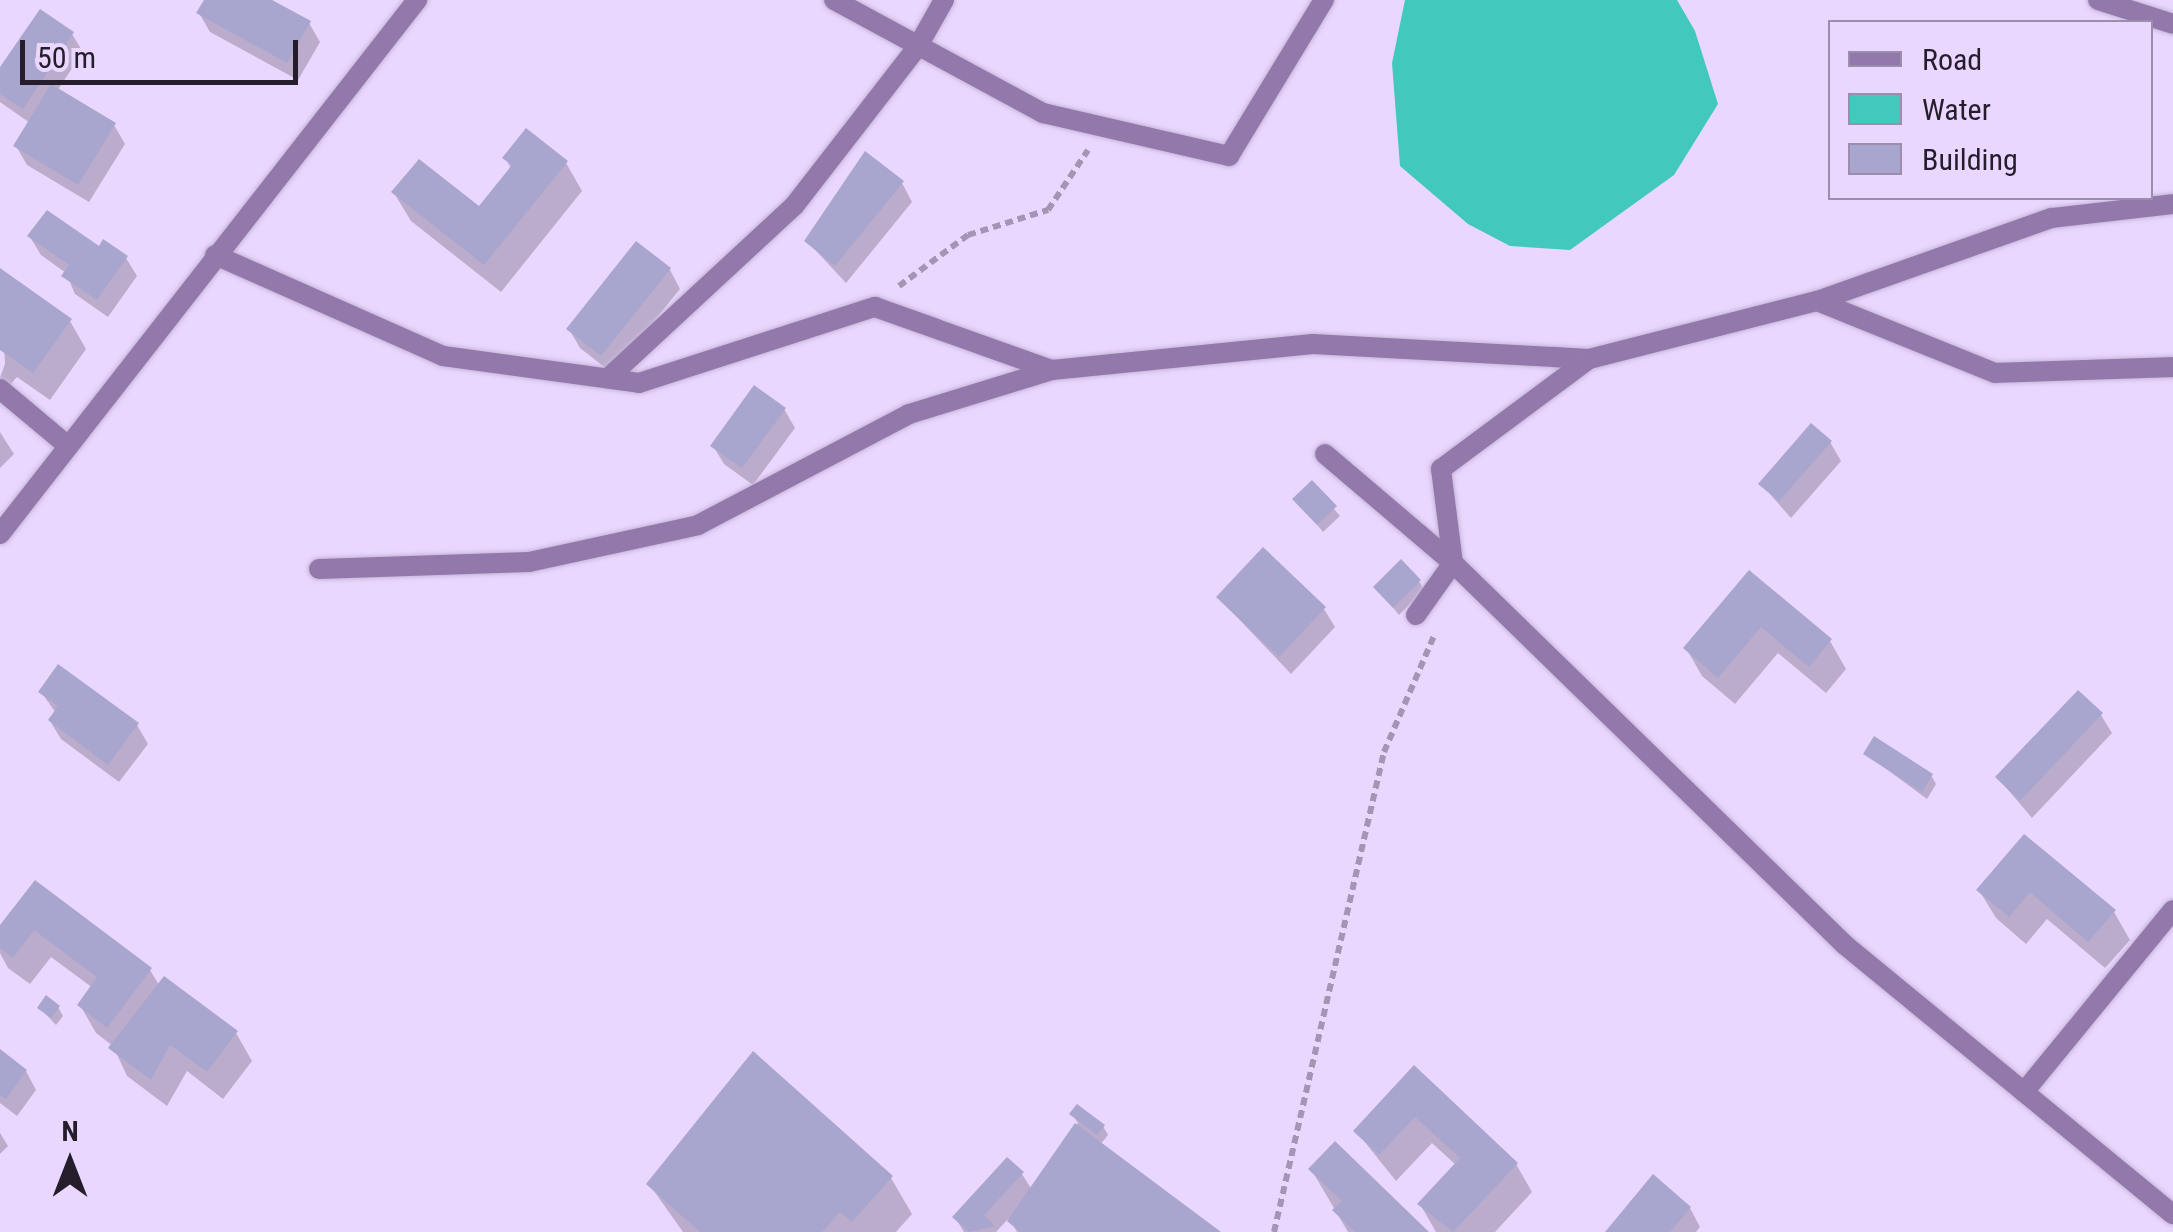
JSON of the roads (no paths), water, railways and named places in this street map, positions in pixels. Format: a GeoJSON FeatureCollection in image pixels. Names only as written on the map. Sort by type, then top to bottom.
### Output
{"type":"FeatureCollection","features":[{"type":"Feature","properties":{"kind":"street"},"geometry":{"type":"LineString","coordinates":[[0,534],[416,0]]}},
{"type":"Feature","properties":{"kind":"street"},"geometry":{"type":"LineString","coordinates":[[834,0],[1043,113],[1228,156],[1324,0]]}},
{"type":"Feature","properties":{"kind":"street"},"geometry":{"type":"LineString","coordinates":[[608,378],[794,206],[918,46],[944,0]]}},
{"type":"Feature","properties":{"kind":"street"},"geometry":{"type":"LineString","coordinates":[[2098,0],[2173,24]]}},
{"type":"Feature","properties":{"kind":"street"},"geometry":{"type":"LineString","coordinates":[[319,569],[529,562],[698,525],[909,414],[1052,370],[1313,344],[1589,359],[1817,301],[2052,218],[2173,204]]}},
{"type":"Feature","properties":{"kind":"street"},"geometry":{"type":"LineString","coordinates":[[215,255],[443,356],[639,383],[875,307],[1052,370]]}},
{"type":"Feature","properties":{"kind":"street"},"geometry":{"type":"LineString","coordinates":[[1817,301],[1995,374],[2173,367]]}},
{"type":"Feature","properties":{"kind":"street"},"geometry":{"type":"LineString","coordinates":[[1416,614],[1453,562],[1440,469],[1589,359]]}},
{"type":"Feature","properties":{"kind":"street"},"geometry":{"type":"LineString","coordinates":[[0,389],[68,446]]}},
{"type":"Feature","properties":{"kind":"street"},"geometry":{"type":"LineString","coordinates":[[1324,454],[1453,562],[1844,945],[2173,1214]]}},
{"type":"Feature","properties":{"kind":"street"},"geometry":{"type":"LineString","coordinates":[[2024,1092],[2173,910]]}},
{"type":"Feature","properties":{"kind":"water"},"geometry":{"type":"Polygon","coordinates":[[[1405,0],[1677,0],[1695,31],[1718,104],[1674,175],[1570,250],[1510,246],[1468,224],[1400,166],[1392,63],[1405,0]]]}}]}
